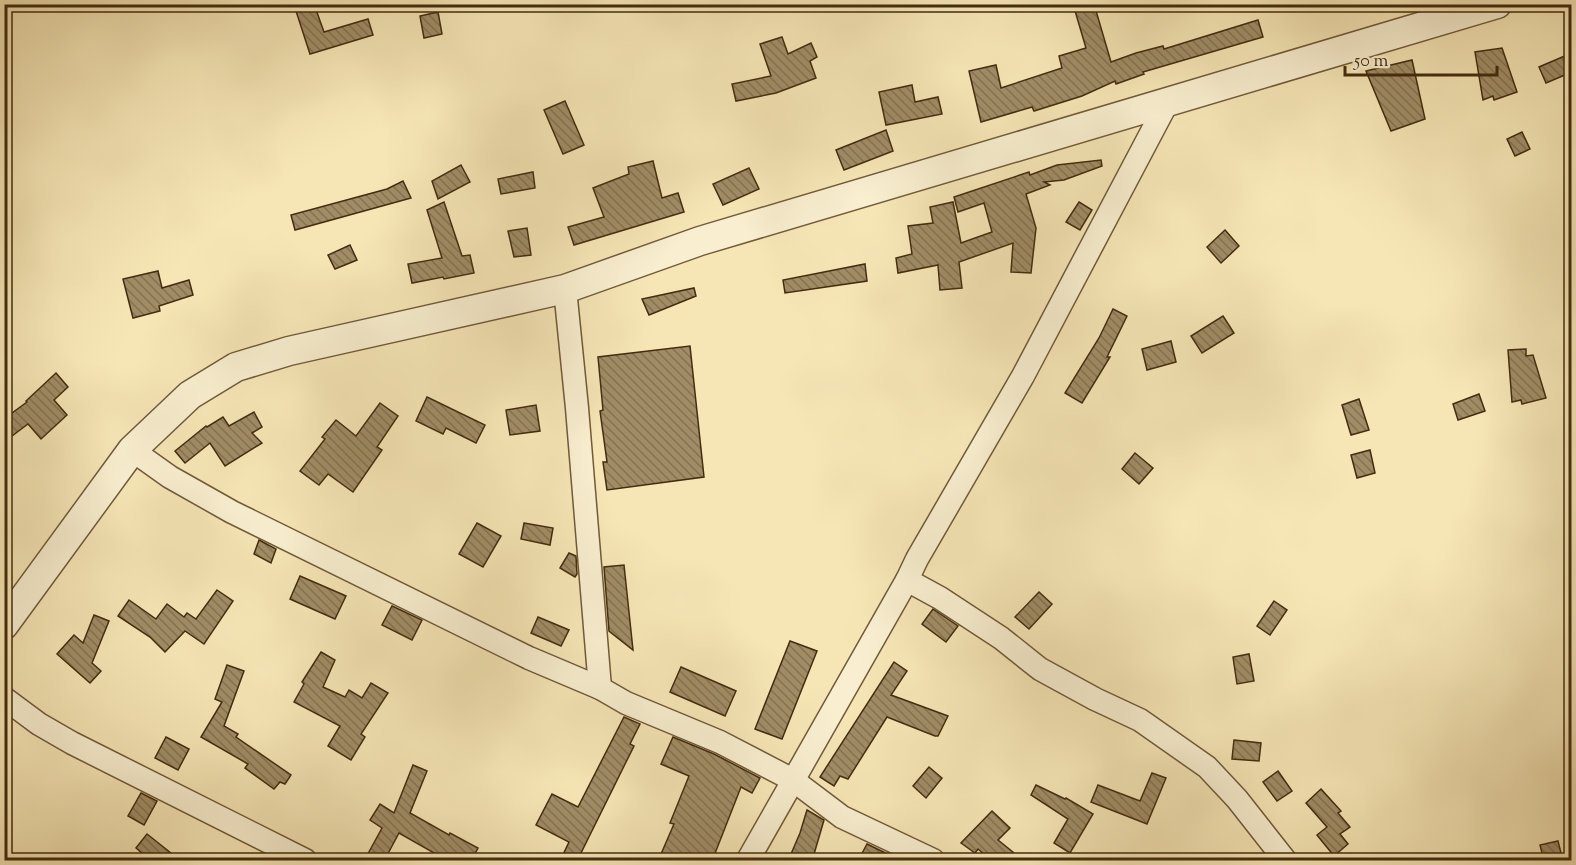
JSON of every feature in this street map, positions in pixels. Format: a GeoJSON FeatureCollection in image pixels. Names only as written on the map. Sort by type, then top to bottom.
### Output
{"type":"FeatureCollection","features":[{"type":"Feature","properties":{"kind":"street"},"geometry":{"type":"LineString","coordinates":[[4,625],[132,450],[190,395],[236,367],[289,351],[565,289],[700,241],[1497,4]]}},
{"type":"Feature","properties":{"kind":"street"},"geometry":{"type":"LineString","coordinates":[[748,861],[917,559],[1023,376],[1167,103]]}},
{"type":"Feature","properties":{"kind":"street"},"geometry":{"type":"LineString","coordinates":[[565,289],[600,688]]}},
{"type":"Feature","properties":{"kind":"street"},"geometry":{"type":"LineString","coordinates":[[132,450],[170,477],[232,512],[529,658],[600,688],[626,703],[720,742],[793,780],[842,817],[933,861]]}},
{"type":"Feature","properties":{"kind":"street"},"geometry":{"type":"LineString","coordinates":[[907,580],[940,598],[1001,638],[1040,669],[1140,720],[1207,767],[1237,799],[1285,861]]}},
{"type":"Feature","properties":{"kind":"street"},"geometry":{"type":"LineString","coordinates":[[4,698],[39,724],[81,748],[305,861]]}},
{"type":"Feature","properties":{"kind":"building"},"geometry":{"type":"Polygon","coordinates":[[[305,4],[314,4],[324,32],[368,19],[373,35],[310,54],[295,8],[305,4]]]}},
{"type":"Feature","properties":{"kind":"building"},"geometry":{"type":"Polygon","coordinates":[[[1073,4],[1094,4],[1111,62],[1163,46],[1164,49],[1258,20],[1263,37],[1143,72],[1144,74],[1116,84],[1115,81],[1082,96],[1034,111],[1032,107],[981,122],[969,71],[996,65],[1001,88],[1062,68],[1059,56],[1086,48],[1073,4]]]}},
{"type":"Feature","properties":{"kind":"building"},"geometry":{"type":"Polygon","coordinates":[[[438,12],[442,34],[424,38],[420,16],[438,12]]]}},
{"type":"Feature","properties":{"kind":"building"},"geometry":{"type":"Polygon","coordinates":[[[782,37],[788,54],[811,43],[817,57],[810,61],[816,78],[776,93],[736,101],[732,84],[771,76],[760,44],[782,37]]]}},
{"type":"Feature","properties":{"kind":"building"},"geometry":{"type":"Polygon","coordinates":[[[1502,48],[1517,92],[1494,100],[1493,96],[1483,100],[1475,52],[1502,48]]]}},
{"type":"Feature","properties":{"kind":"building"},"geometry":{"type":"Polygon","coordinates":[[[1567,55],[1572,65],[1572,72],[1546,83],[1539,67],[1567,55]]]}},
{"type":"Feature","properties":{"kind":"building"},"geometry":{"type":"Polygon","coordinates":[[[1412,60],[1425,119],[1391,131],[1366,71],[1412,60]]]}},
{"type":"Feature","properties":{"kind":"building"},"geometry":{"type":"Polygon","coordinates":[[[912,85],[915,102],[938,97],[942,114],[886,125],[879,92],[912,85]]]}},
{"type":"Feature","properties":{"kind":"building"},"geometry":{"type":"Polygon","coordinates":[[[565,101],[584,145],[563,154],[544,110],[565,101]]]}},
{"type":"Feature","properties":{"kind":"building"},"geometry":{"type":"Polygon","coordinates":[[[886,130],[893,151],[844,170],[836,150],[886,130]]]}},
{"type":"Feature","properties":{"kind":"building"},"geometry":{"type":"Polygon","coordinates":[[[1522,132],[1530,149],[1515,156],[1507,139],[1522,132]]]}},
{"type":"Feature","properties":{"kind":"building"},"geometry":{"type":"Polygon","coordinates":[[[1101,160],[1102,166],[1064,180],[1044,182],[1050,185],[1026,194],[1036,228],[1031,273],[1011,272],[1013,243],[959,262],[962,288],[940,290],[938,265],[898,273],[896,258],[912,254],[908,226],[933,223],[930,207],[953,202],[961,243],[992,232],[984,203],[958,212],[954,197],[1029,172],[1030,175],[1057,165],[1101,160]]]}},
{"type":"Feature","properties":{"kind":"building"},"geometry":{"type":"Polygon","coordinates":[[[653,161],[662,198],[678,193],[684,212],[574,245],[568,227],[604,217],[593,188],[629,174],[628,167],[653,161]]]}},
{"type":"Feature","properties":{"kind":"building"},"geometry":{"type":"Polygon","coordinates":[[[461,165],[470,182],[438,199],[432,181],[461,165]]]}},
{"type":"Feature","properties":{"kind":"building"},"geometry":{"type":"Polygon","coordinates":[[[749,168],[759,189],[723,205],[713,184],[749,168]]]}},
{"type":"Feature","properties":{"kind":"building"},"geometry":{"type":"Polygon","coordinates":[[[533,172],[535,188],[501,194],[498,179],[533,172]]]}},
{"type":"Feature","properties":{"kind":"building"},"geometry":{"type":"Polygon","coordinates":[[[403,181],[411,198],[295,230],[291,215],[387,189],[403,181]]]}},
{"type":"Feature","properties":{"kind":"building"},"geometry":{"type":"Polygon","coordinates":[[[444,202],[462,256],[470,255],[474,273],[412,283],[408,264],[442,258],[427,210],[444,202]]]}},
{"type":"Feature","properties":{"kind":"building"},"geometry":{"type":"Polygon","coordinates":[[[1079,202],[1092,210],[1080,230],[1066,222],[1079,202]]]}},
{"type":"Feature","properties":{"kind":"building"},"geometry":{"type":"Polygon","coordinates":[[[527,228],[531,255],[514,257],[508,231],[527,228]]]}},
{"type":"Feature","properties":{"kind":"building"},"geometry":{"type":"Polygon","coordinates":[[[1225,230],[1239,246],[1221,263],[1207,247],[1225,230]]]}},
{"type":"Feature","properties":{"kind":"building"},"geometry":{"type":"Polygon","coordinates":[[[350,245],[357,260],[335,269],[328,255],[350,245]]]}},
{"type":"Feature","properties":{"kind":"building"},"geometry":{"type":"Polygon","coordinates":[[[865,264],[867,281],[785,293],[783,280],[865,264]]]}},
{"type":"Feature","properties":{"kind":"building"},"geometry":{"type":"Polygon","coordinates":[[[158,271],[162,288],[189,280],[193,295],[159,306],[160,311],[133,318],[123,279],[158,271]]]}},
{"type":"Feature","properties":{"kind":"building"},"geometry":{"type":"Polygon","coordinates":[[[694,288],[696,296],[649,315],[642,299],[694,288]]]}},
{"type":"Feature","properties":{"kind":"building"},"geometry":{"type":"Polygon","coordinates":[[[1113,309],[1127,316],[1107,357],[1110,357],[1082,403],[1065,393],[1099,338],[1113,309]]]}},
{"type":"Feature","properties":{"kind":"building"},"geometry":{"type":"Polygon","coordinates":[[[1223,316],[1234,333],[1202,353],[1191,336],[1223,316]]]}},
{"type":"Feature","properties":{"kind":"building"},"geometry":{"type":"Polygon","coordinates":[[[1171,341],[1176,362],[1147,370],[1142,349],[1171,341]]]}},
{"type":"Feature","properties":{"kind":"building"},"geometry":{"type":"Polygon","coordinates":[[[690,346],[704,477],[607,490],[603,462],[607,462],[600,411],[603,410],[598,357],[690,346]]]}},
{"type":"Feature","properties":{"kind":"building"},"geometry":{"type":"Polygon","coordinates":[[[1526,349],[1526,356],[1533,355],[1546,398],[1522,404],[1521,400],[1512,402],[1508,350],[1526,349]]]}},
{"type":"Feature","properties":{"kind":"building"},"geometry":{"type":"Polygon","coordinates":[[[56,373],[68,387],[54,400],[67,415],[41,439],[28,424],[4,442],[4,419],[27,402],[56,373]]]}},
{"type":"Feature","properties":{"kind":"building"},"geometry":{"type":"Polygon","coordinates":[[[1479,394],[1485,411],[1458,420],[1453,404],[1479,394]]]}},
{"type":"Feature","properties":{"kind":"building"},"geometry":{"type":"Polygon","coordinates":[[[427,397],[485,425],[476,443],[446,428],[443,434],[416,421],[427,397]]]}},
{"type":"Feature","properties":{"kind":"building"},"geometry":{"type":"Polygon","coordinates":[[[1359,399],[1369,430],[1351,435],[1342,405],[1359,399]]]}},
{"type":"Feature","properties":{"kind":"building"},"geometry":{"type":"Polygon","coordinates":[[[380,403],[398,416],[377,447],[382,450],[353,492],[328,474],[319,485],[300,471],[325,439],[322,437],[336,420],[356,436],[380,403]]]}},
{"type":"Feature","properties":{"kind":"building"},"geometry":{"type":"Polygon","coordinates":[[[536,405],[540,431],[510,435],[506,410],[536,405]]]}},
{"type":"Feature","properties":{"kind":"building"},"geometry":{"type":"Polygon","coordinates":[[[254,412],[262,427],[252,433],[262,443],[225,466],[210,443],[185,463],[175,451],[206,426],[223,417],[229,426],[254,412]]]}},
{"type":"Feature","properties":{"kind":"building"},"geometry":{"type":"Polygon","coordinates":[[[1370,450],[1375,473],[1357,478],[1351,455],[1370,450]]]}},
{"type":"Feature","properties":{"kind":"building"},"geometry":{"type":"Polygon","coordinates":[[[1135,453],[1153,468],[1139,484],[1122,469],[1135,453]]]}},
{"type":"Feature","properties":{"kind":"building"},"geometry":{"type":"Polygon","coordinates":[[[477,523],[501,536],[483,567],[459,554],[477,523]]]}},
{"type":"Feature","properties":{"kind":"building"},"geometry":{"type":"Polygon","coordinates":[[[524,523],[553,528],[550,545],[521,539],[524,523]]]}},
{"type":"Feature","properties":{"kind":"building"},"geometry":{"type":"Polygon","coordinates":[[[259,540],[276,549],[271,563],[254,554],[259,540]]]}},
{"type":"Feature","properties":{"kind":"building"},"geometry":{"type":"Polygon","coordinates":[[[569,553],[576,556],[577,574],[575,577],[560,568],[569,553]]]}},
{"type":"Feature","properties":{"kind":"building"},"geometry":{"type":"Polygon","coordinates":[[[624,565],[633,650],[609,631],[604,567],[624,565]]]}},
{"type":"Feature","properties":{"kind":"building"},"geometry":{"type":"Polygon","coordinates":[[[300,576],[346,596],[335,619],[290,599],[300,576]]]}},
{"type":"Feature","properties":{"kind":"building"},"geometry":{"type":"Polygon","coordinates":[[[217,590],[233,601],[204,644],[185,631],[165,652],[150,637],[118,616],[129,600],[156,619],[167,604],[184,617],[187,613],[196,619],[217,590]]]}},
{"type":"Feature","properties":{"kind":"building"},"geometry":{"type":"Polygon","coordinates":[[[1039,592],[1052,604],[1029,629],[1015,617],[1039,592]]]}},
{"type":"Feature","properties":{"kind":"building"},"geometry":{"type":"Polygon","coordinates":[[[1274,601],[1287,610],[1270,635],[1257,626],[1274,601]]]}},
{"type":"Feature","properties":{"kind":"building"},"geometry":{"type":"Polygon","coordinates":[[[392,606],[422,620],[412,640],[382,625],[392,606]]]}},
{"type":"Feature","properties":{"kind":"building"},"geometry":{"type":"Polygon","coordinates":[[[933,609],[958,626],[946,642],[922,624],[933,609]]]}},
{"type":"Feature","properties":{"kind":"building"},"geometry":{"type":"Polygon","coordinates":[[[94,615],[109,621],[92,663],[101,671],[90,683],[57,654],[74,635],[83,643],[94,615]]]}},
{"type":"Feature","properties":{"kind":"building"},"geometry":{"type":"Polygon","coordinates":[[[538,617],[569,630],[561,646],[531,633],[538,617]]]}},
{"type":"Feature","properties":{"kind":"building"},"geometry":{"type":"Polygon","coordinates":[[[790,641],[817,651],[782,739],[755,729],[790,641]]]}},
{"type":"Feature","properties":{"kind":"building"},"geometry":{"type":"Polygon","coordinates":[[[321,652],[335,660],[323,687],[345,697],[349,690],[362,698],[371,683],[388,693],[361,734],[365,737],[351,760],[328,746],[340,726],[294,702],[304,684],[302,682],[321,652]]]}},
{"type":"Feature","properties":{"kind":"building"},"geometry":{"type":"Polygon","coordinates":[[[1249,654],[1254,681],[1237,684],[1233,657],[1249,654]]]}},
{"type":"Feature","properties":{"kind":"building"},"geometry":{"type":"Polygon","coordinates":[[[894,662],[907,671],[891,695],[948,716],[938,736],[887,717],[848,779],[840,776],[834,786],[820,777],[894,662]]]}},
{"type":"Feature","properties":{"kind":"building"},"geometry":{"type":"Polygon","coordinates":[[[227,665],[244,671],[224,726],[238,734],[236,737],[291,775],[285,784],[280,782],[274,789],[245,768],[248,764],[201,737],[222,702],[215,699],[227,665]]]}},
{"type":"Feature","properties":{"kind":"building"},"geometry":{"type":"Polygon","coordinates":[[[681,667],[736,691],[725,716],[670,692],[681,667]]]}},
{"type":"Feature","properties":{"kind":"building"},"geometry":{"type":"Polygon","coordinates":[[[624,717],[640,724],[630,744],[634,746],[577,861],[560,861],[569,842],[536,825],[552,794],[578,807],[624,717]]]}},
{"type":"Feature","properties":{"kind":"building"},"geometry":{"type":"Polygon","coordinates":[[[166,737],[189,749],[178,770],[155,758],[166,737]]]}},
{"type":"Feature","properties":{"kind":"building"},"geometry":{"type":"Polygon","coordinates":[[[673,737],[714,754],[760,778],[752,793],[741,787],[712,861],[658,861],[674,824],[670,823],[689,776],[661,764],[673,737]]]}},
{"type":"Feature","properties":{"kind":"building"},"geometry":{"type":"Polygon","coordinates":[[[1234,740],[1261,743],[1259,761],[1232,759],[1234,740]]]}},
{"type":"Feature","properties":{"kind":"building"},"geometry":{"type":"Polygon","coordinates":[[[413,765],[427,771],[410,813],[478,848],[471,861],[433,861],[436,854],[399,833],[384,861],[364,861],[382,828],[370,820],[380,804],[394,813],[413,765]]]}},
{"type":"Feature","properties":{"kind":"building"},"geometry":{"type":"Polygon","coordinates":[[[929,767],[942,778],[926,798],[913,786],[929,767]]]}},
{"type":"Feature","properties":{"kind":"building"},"geometry":{"type":"Polygon","coordinates":[[[1278,771],[1292,791],[1277,801],[1263,782],[1278,771]]]}},
{"type":"Feature","properties":{"kind":"building"},"geometry":{"type":"Polygon","coordinates":[[[1152,773],[1166,778],[1147,824],[1091,802],[1098,785],[1140,801],[1152,773]]]}},
{"type":"Feature","properties":{"kind":"building"},"geometry":{"type":"Polygon","coordinates":[[[1036,785],[1066,798],[1093,814],[1070,853],[1054,843],[1068,819],[1031,795],[1036,785]]]}},
{"type":"Feature","properties":{"kind":"building"},"geometry":{"type":"Polygon","coordinates":[[[1321,789],[1341,811],[1338,813],[1350,827],[1340,834],[1348,844],[1334,856],[1317,835],[1327,827],[1306,803],[1321,789]]]}},
{"type":"Feature","properties":{"kind":"building"},"geometry":{"type":"Polygon","coordinates":[[[141,793],[157,801],[144,825],[128,816],[141,793]]]}},
{"type":"Feature","properties":{"kind":"building"},"geometry":{"type":"Polygon","coordinates":[[[807,810],[824,820],[812,861],[788,861],[800,833],[807,810]]]}},
{"type":"Feature","properties":{"kind":"building"},"geometry":{"type":"Polygon","coordinates":[[[992,811],[1010,828],[998,840],[1024,861],[992,861],[978,849],[975,853],[961,843],[992,811]]]}},
{"type":"Feature","properties":{"kind":"building"},"geometry":{"type":"Polygon","coordinates":[[[147,834],[181,861],[151,861],[136,848],[147,834]]]}},
{"type":"Feature","properties":{"kind":"building"},"geometry":{"type":"Polygon","coordinates":[[[1558,841],[1563,861],[1544,861],[1540,845],[1558,841]]]}},
{"type":"Feature","properties":{"kind":"building"},"geometry":{"type":"Polygon","coordinates":[[[867,844],[902,861],[858,861],[867,844]]]}}]}
